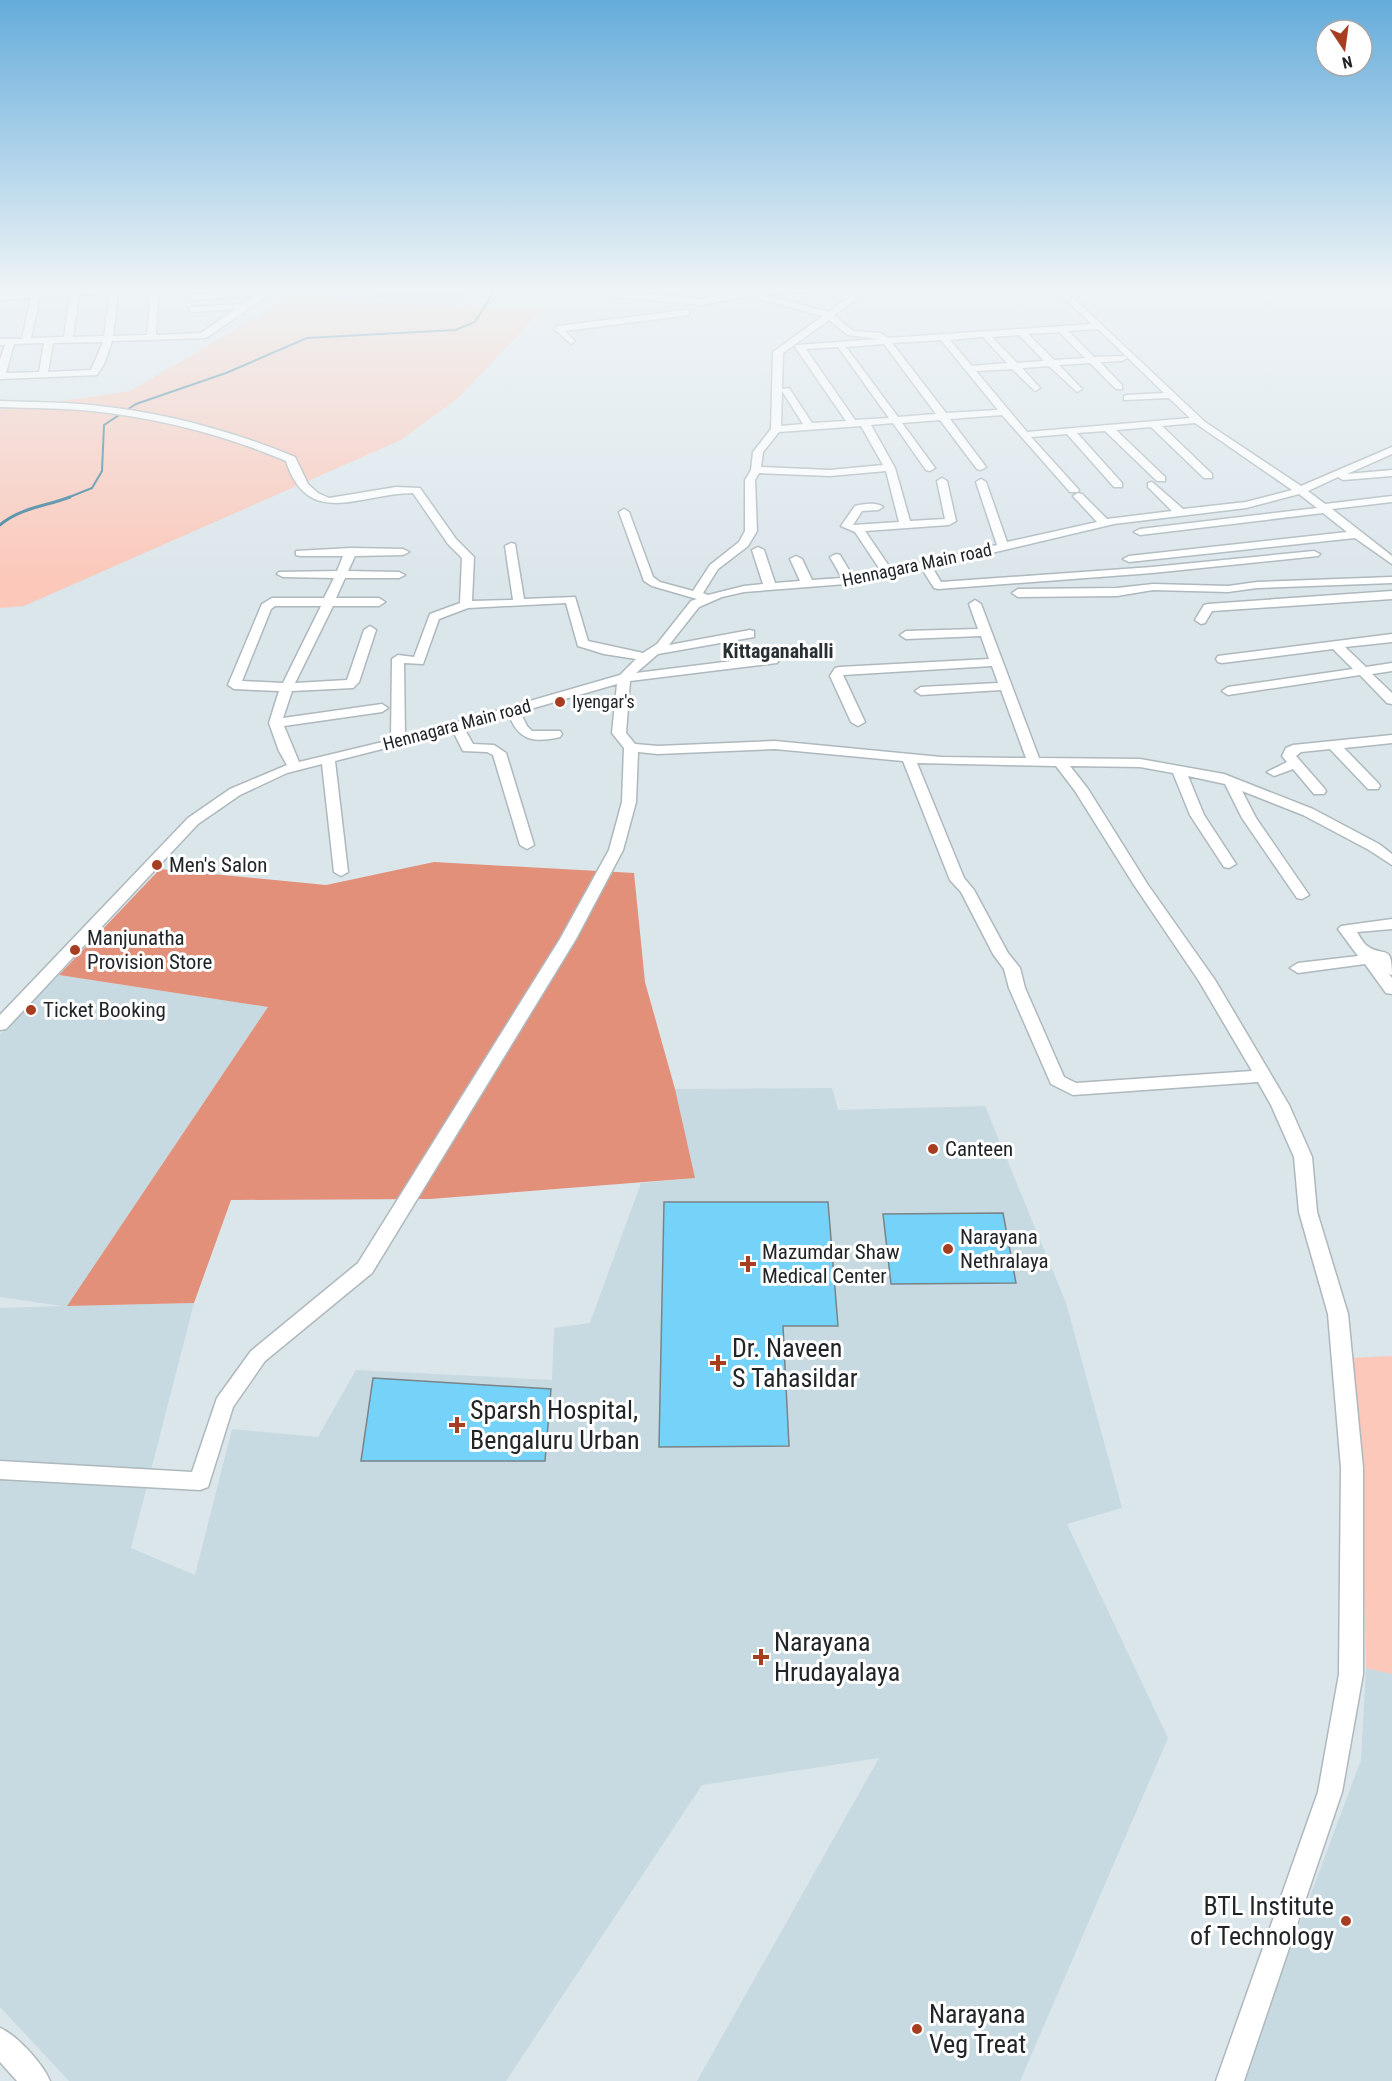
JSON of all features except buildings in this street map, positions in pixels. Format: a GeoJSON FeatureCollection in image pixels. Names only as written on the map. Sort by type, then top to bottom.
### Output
{"type":"FeatureCollection","features":[{"type":"Feature","properties":{"kind":"street"},"geometry":{"type":"LineString","coordinates":[[624,512],[648,579],[656,584],[702,596],[714,567],[744,544],[751,531],[750,480],[756,470],[758,452],[776,429],[777,384]]}},
{"type":"Feature","properties":{"kind":"street"},"geometry":{"type":"LineString","coordinates":[[825,384],[852,423]]}},
{"type":"Feature","properties":{"kind":"street"},"geometry":{"type":"LineString","coordinates":[[869,384],[930,468]]}},
{"type":"Feature","properties":{"kind":"street"},"geometry":{"type":"LineString","coordinates":[[918,384],[981,467]]}},
{"type":"Feature","properties":{"kind":"street"},"geometry":{"type":"LineString","coordinates":[[981,384],[1105,524]]}},
{"type":"Feature","properties":{"kind":"street"},"geometry":{"type":"LineString","coordinates":[[1031,384],[1035,388]]}},
{"type":"Feature","properties":{"kind":"street"},"geometry":{"type":"LineString","coordinates":[[1072,384],[1077,389]]}},
{"type":"Feature","properties":{"kind":"street"},"geometry":{"type":"LineString","coordinates":[[1116,384],[1119,387]]}},
{"type":"Feature","properties":{"kind":"street"},"geometry":{"type":"LineString","coordinates":[[1160,384],[1197,420],[1300,490],[1392,561]]}},
{"type":"Feature","properties":{"kind":"street"},"geometry":{"type":"LineString","coordinates":[[786,390],[809,426]]}},
{"type":"Feature","properties":{"kind":"street"},"geometry":{"type":"LineString","coordinates":[[1126,398],[1171,395]]}},
{"type":"Feature","properties":{"kind":"street"},"geometry":{"type":"LineString","coordinates":[[0,404],[118,412],[204,430],[291,459],[300,483],[317,498],[328,501],[396,490],[416,490],[427,503],[453,545],[468,557],[466,605]]}},
{"type":"Feature","properties":{"kind":"street"},"geometry":{"type":"LineString","coordinates":[[776,429],[1004,412]]}},
{"type":"Feature","properties":{"kind":"street"},"geometry":{"type":"LineString","coordinates":[[1024,435],[1197,420]]}},
{"type":"Feature","properties":{"kind":"street"},"geometry":{"type":"LineString","coordinates":[[864,422],[890,468],[905,525]]}},
{"type":"Feature","properties":{"kind":"street"},"geometry":{"type":"LineString","coordinates":[[1154,424],[1208,476]]}},
{"type":"Feature","properties":{"kind":"street"},"geometry":{"type":"LineString","coordinates":[[1108,428],[1182,514]]}},
{"type":"Feature","properties":{"kind":"street"},"geometry":{"type":"LineString","coordinates":[[1069,431],[1118,485]]}},
{"type":"Feature","properties":{"kind":"street","name":"Hennagara Main road"},"geometry":{"type":"LineString","coordinates":[[0,1025],[193,821],[235,792],[282,770],[398,742],[624,678],[661,646],[702,596],[730,591],[850,581],[1105,524],[1246,505],[1300,490],[1392,450]]}},
{"type":"Feature","properties":{"kind":"street"},"geometry":{"type":"LineString","coordinates":[[1377,458],[1392,458]]}},
{"type":"Feature","properties":{"kind":"street"},"geometry":{"type":"LineString","coordinates":[[756,470],[830,473],[890,468]]}},
{"type":"Feature","properties":{"kind":"street"},"geometry":{"type":"LineString","coordinates":[[1330,477],[1392,472]]}},
{"type":"Feature","properties":{"kind":"street"},"geometry":{"type":"LineString","coordinates":[[859,530],[860,528],[951,521],[942,481]]}},
{"type":"Feature","properties":{"kind":"street"},"geometry":{"type":"LineString","coordinates":[[981,482],[1003,547]]}},
{"type":"Feature","properties":{"kind":"street"},"geometry":{"type":"LineString","coordinates":[[1129,559],[1234,535],[1323,510],[1324,507],[1392,499]]}},
{"type":"Feature","properties":{"kind":"street"},"geometry":{"type":"LineString","coordinates":[[878,507],[859,508],[846,526],[859,530],[888,573]]}},
{"type":"Feature","properties":{"kind":"street"},"geometry":{"type":"LineString","coordinates":[[1208,511],[1259,560]]}},
{"type":"Feature","properties":{"kind":"street"},"geometry":{"type":"LineString","coordinates":[[1140,532],[1234,535],[1357,534]]}},
{"type":"Feature","properties":{"kind":"street"},"geometry":{"type":"LineString","coordinates":[[511,546],[519,603]]}},
{"type":"Feature","properties":{"kind":"street"},"geometry":{"type":"LineString","coordinates":[[758,550],[770,587]]}},
{"type":"Feature","properties":{"kind":"street"},"geometry":{"type":"LineString","coordinates":[[296,768],[286,751],[276,723],[287,687],[351,551]]}},
{"type":"Feature","properties":{"kind":"street"},"geometry":{"type":"LineString","coordinates":[[300,553],[403,552]]}},
{"type":"Feature","properties":{"kind":"street"},"geometry":{"type":"LineString","coordinates":[[925,565],[940,590],[1314,554]]}},
{"type":"Feature","properties":{"kind":"street"},"geometry":{"type":"LineString","coordinates":[[836,557],[850,581]]}},
{"type":"Feature","properties":{"kind":"street"},"geometry":{"type":"LineString","coordinates":[[796,559],[808,585]]}},
{"type":"Feature","properties":{"kind":"street"},"geometry":{"type":"LineString","coordinates":[[283,574],[399,575]]}},
{"type":"Feature","properties":{"kind":"street"},"geometry":{"type":"LineString","coordinates":[[1018,593],[1117,592],[1153,587],[1228,590],[1257,585],[1392,580]]}},
{"type":"Feature","properties":{"kind":"street"},"geometry":{"type":"LineString","coordinates":[[1201,620],[1208,608],[1219,606],[1235,607],[1392,595]]}},
{"type":"Feature","properties":{"kind":"street"},"geometry":{"type":"LineString","coordinates":[[398,742],[398,660],[419,661],[434,617],[466,605],[571,599],[582,643],[604,650],[650,654],[750,634]]}},
{"type":"Feature","properties":{"kind":"street"},"geometry":{"type":"LineString","coordinates":[[370,630],[353,682],[349,685],[287,687],[234,685],[266,607],[272,602],[379,602]]}},
{"type":"Feature","properties":{"kind":"street"},"geometry":{"type":"LineString","coordinates":[[975,604],[1034,762]]}},
{"type":"Feature","properties":{"kind":"street"},"geometry":{"type":"LineString","coordinates":[[906,635],[985,632]]}},
{"type":"Feature","properties":{"kind":"street"},"geometry":{"type":"LineString","coordinates":[[1222,658],[1392,638]]}},
{"type":"Feature","properties":{"kind":"street"},"geometry":{"type":"LineString","coordinates":[[1336,645],[1392,700]]}},
{"type":"Feature","properties":{"kind":"street"},"geometry":{"type":"LineString","coordinates":[[0,1470],[200,1481],[224,1404],[258,1356],[365,1268],[568,939],[616,850],[629,802],[631,748],[619,733],[624,678],[773,660]]}},
{"type":"Feature","properties":{"kind":"street"},"geometry":{"type":"LineString","coordinates":[[858,722],[836,676],[839,671],[998,662]]}},
{"type":"Feature","properties":{"kind":"street"},"geometry":{"type":"LineString","coordinates":[[1228,691],[1392,667]]}},
{"type":"Feature","properties":{"kind":"street"},"geometry":{"type":"LineString","coordinates":[[921,691],[1007,686]]}},
{"type":"Feature","properties":{"kind":"street"},"geometry":{"type":"LineString","coordinates":[[276,723],[382,708]]}},
{"type":"Feature","properties":{"kind":"street"},"geometry":{"type":"LineString","coordinates":[[513,710],[525,735],[555,735]]}},
{"type":"Feature","properties":{"kind":"street"},"geometry":{"type":"LineString","coordinates":[[457,726],[468,748],[489,748],[499,753],[527,846]]}},
{"type":"Feature","properties":{"kind":"street"},"geometry":{"type":"LineString","coordinates":[[1319,791],[1294,764],[1289,756],[1292,751],[1298,748],[1392,739]]}},
{"type":"Feature","properties":{"kind":"street"},"geometry":{"type":"LineString","coordinates":[[1333,744],[1373,786]]}},
{"type":"Feature","properties":{"kind":"street"},"geometry":{"type":"LineString","coordinates":[[631,748],[658,750],[775,745],[941,761],[1140,763],[1230,782],[1308,812],[1374,847],[1392,861]]}},
{"type":"Feature","properties":{"kind":"street"},"geometry":{"type":"LineString","coordinates":[[908,758],[957,880],[967,890],[1001,954],[1012,968],[1017,988],[1057,1080],[1073,1089],[1264,1076]]}},
{"type":"Feature","properties":{"kind":"street"},"geometry":{"type":"LineString","coordinates":[[328,760],[341,872]]}},
{"type":"Feature","properties":{"kind":"street"},"geometry":{"type":"LineString","coordinates":[[1060,762],[1081,789],[1141,885],[1207,980],[1280,1105],[1303,1157],[1308,1212],[1338,1314],[1352,1468],[1351,1674],[1330,1792],[1230,2081]]}},
{"type":"Feature","properties":{"kind":"street"},"geometry":{"type":"LineString","coordinates":[[1274,772],[1294,764]]}},
{"type":"Feature","properties":{"kind":"street"},"geometry":{"type":"LineString","coordinates":[[1179,770],[1197,815],[1229,864]]}},
{"type":"Feature","properties":{"kind":"street"},"geometry":{"type":"LineString","coordinates":[[1230,782],[1249,818],[1302,895]]}},
{"type":"Feature","properties":{"kind":"street"},"geometry":{"type":"LineString","coordinates":[[1392,924],[1346,929],[1392,989]]}},
{"type":"Feature","properties":{"kind":"street"},"geometry":{"type":"LineString","coordinates":[[1298,968],[1365,954],[1381,955],[1392,969]]}},
{"type":"Feature","properties":{"kind":"street"},"geometry":{"type":"LineString","coordinates":[[0,2042],[36,2081]]}},
{"type":"Feature","properties":{"kind":"shaded area"},"geometry":{"type":"Polygon","coordinates":[[[142,384],[471,384],[458,398],[401,440],[24,606],[0,608],[0,410],[130,391],[142,384]]]}},
{"type":"Feature","properties":{"kind":"shaded area"},"geometry":{"type":"Polygon","coordinates":[[[434,862],[634,873],[645,982],[675,1089],[695,1178],[430,1199],[231,1200],[194,1303],[67,1306],[268,1007],[59,975],[160,869],[326,885],[434,862]]]}},
{"type":"Feature","properties":{"kind":"shaded area"},"geometry":{"type":"Polygon","coordinates":[[[59,975],[268,1007],[67,1306],[194,1303],[131,1548],[195,1575],[232,1429],[318,1437],[356,1370],[552,1380],[554,1328],[590,1323],[641,1183],[694,1178],[675,1089],[832,1088],[838,1110],[985,1106],[1066,1303],[1122,1508],[1067,1524],[1168,1738],[1020,2081],[697,2081],[879,1758],[702,1785],[506,2081],[69,2081],[0,2007],[0,1308],[62,1306],[0,1297],[0,1034],[59,975]]]}},
{"type":"Feature","properties":{"kind":"shaded area"},"geometry":{"type":"Polygon","coordinates":[[[1392,1356],[1392,1674],[1366,1668],[1361,1468],[1349,1358],[1392,1356]]]}},
{"type":"Feature","properties":{"kind":"shaded area","name":"BTL Institute of Technology"},"geometry":{"type":"Polygon","coordinates":[[[1366,1668],[1392,1674],[1392,2081],[1241,2081],[1361,1760],[1366,1668]]]}},
{"type":"Feature","properties":{"kind":"waterway"},"geometry":{"type":"LineString","coordinates":[[68,498],[92,488],[102,471],[104,425],[136,404],[194,384]]}},
{"type":"Feature","properties":{"kind":"waterway"},"geometry":{"type":"LineString","coordinates":[[0,525],[24,511],[68,498]]}},
{"type":"Feature","properties":{"kind":"place","name":"Iyengar's"},"geometry":{"type":"Point","coordinates":[560,702]}},
{"type":"Feature","properties":{"kind":"place","name":"Men's Salon"},"geometry":{"type":"Point","coordinates":[157,865]}},
{"type":"Feature","properties":{"kind":"place","name":"Manjunatha Provision Store"},"geometry":{"type":"Point","coordinates":[75,950]}},
{"type":"Feature","properties":{"kind":"place","name":"Ticket Booking"},"geometry":{"type":"Point","coordinates":[31,1010]}},
{"type":"Feature","properties":{"kind":"place","name":"Canteen"},"geometry":{"type":"Point","coordinates":[933,1149]}},
{"type":"Feature","properties":{"kind":"place","name":"Narayana Nethralaya"},"geometry":{"type":"Point","coordinates":[948,1249]}},
{"type":"Feature","properties":{"kind":"place","name":"Mazumdar Shaw Medical Center"},"geometry":{"type":"Point","coordinates":[748,1264]}},
{"type":"Feature","properties":{"kind":"place","name":"Dr. Naveen S Tahasildar"},"geometry":{"type":"Point","coordinates":[718,1363]}},
{"type":"Feature","properties":{"kind":"place","name":"Sparsh Hospital, Bengaluru Urban"},"geometry":{"type":"Point","coordinates":[457,1425]}},
{"type":"Feature","properties":{"kind":"place","name":"Narayana Hrudayalaya"},"geometry":{"type":"Point","coordinates":[761,1657]}},
{"type":"Feature","properties":{"kind":"place","name":"BTL Institute of Technology"},"geometry":{"type":"Point","coordinates":[1346,1921]}},
{"type":"Feature","properties":{"kind":"place","name":"Narayana Veg Treat"},"geometry":{"type":"Point","coordinates":[917,2029]}},
{"type":"Feature","properties":{"kind":"district","name":"Kittaganahalli"},"geometry":{"type":"Point","coordinates":[778,651]}}]}
